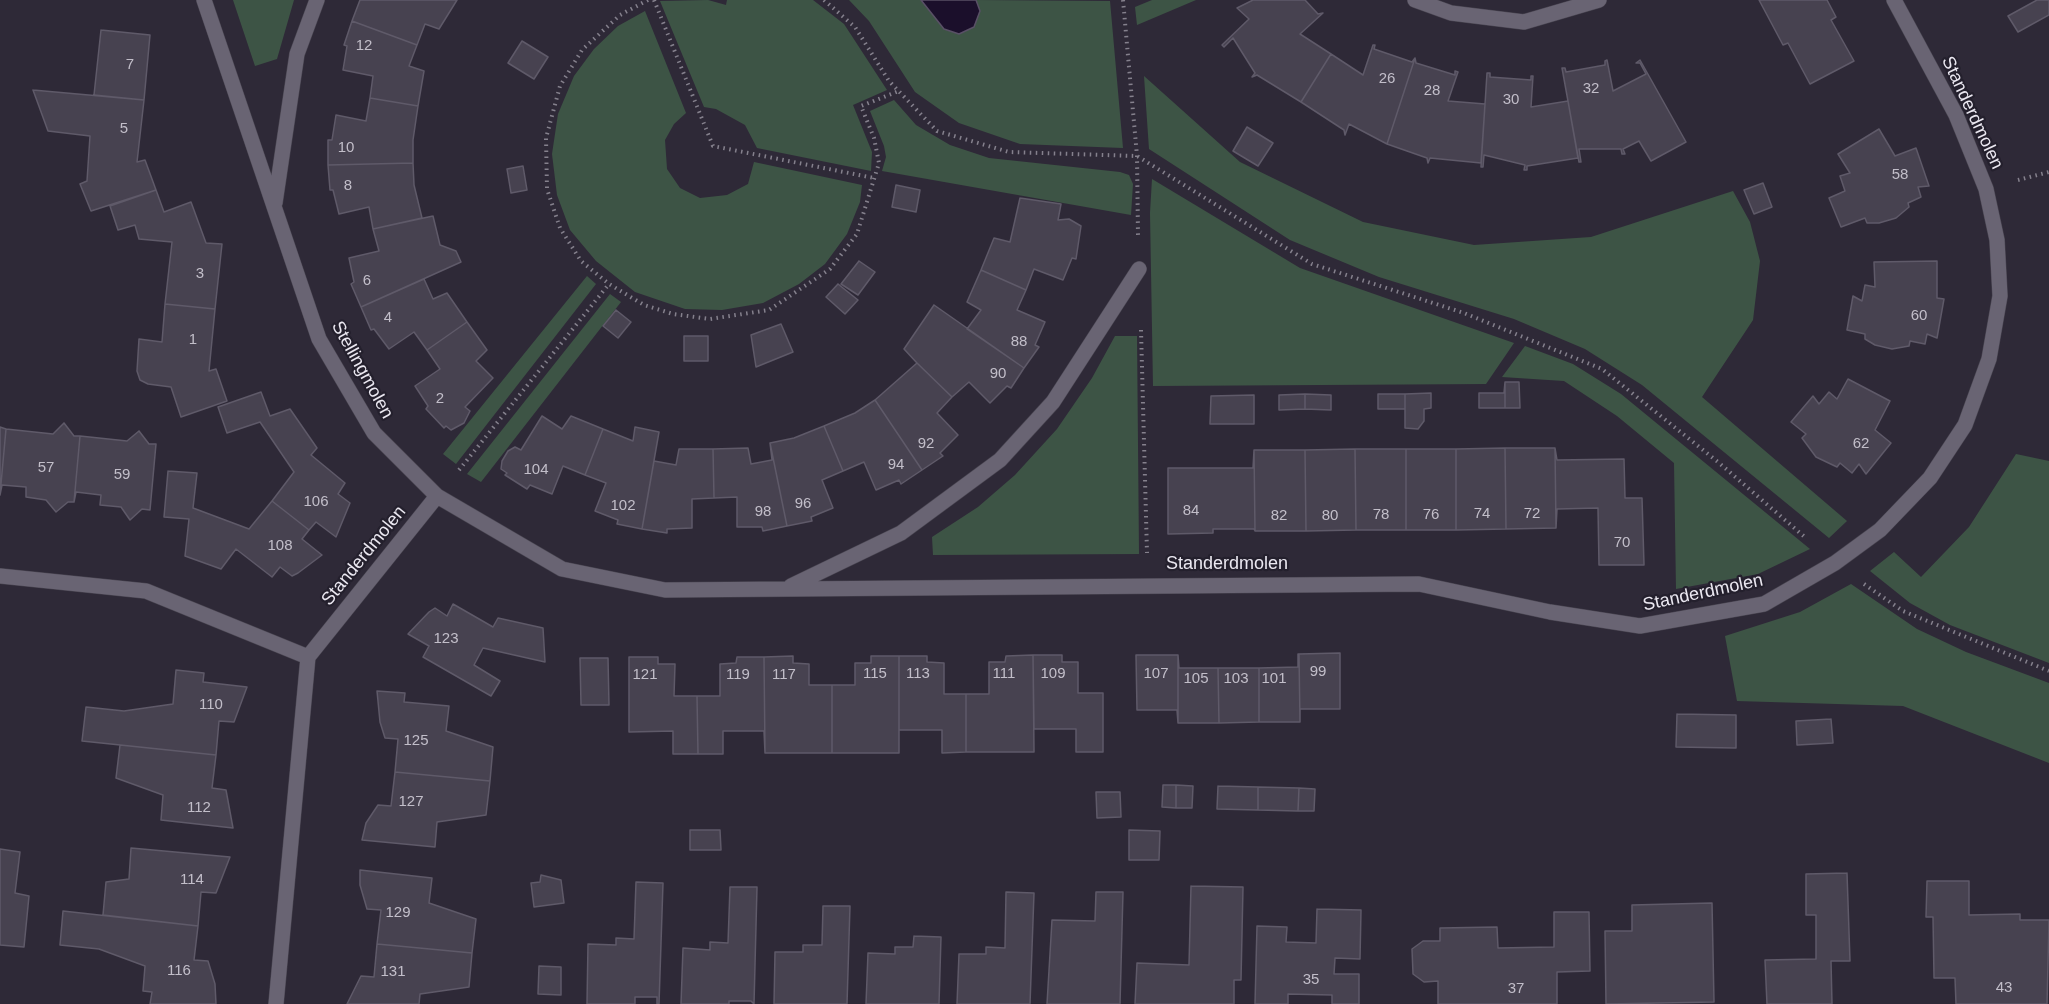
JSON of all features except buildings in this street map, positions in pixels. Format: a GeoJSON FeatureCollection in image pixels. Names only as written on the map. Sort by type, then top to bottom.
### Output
{"type":"FeatureCollection","features":[{"type":"Feature","properties":{"kind":"street","name":"Stellingmolen"},"geometry":{"type":"LineString","coordinates":[[204,0],[320,339],[374,433],[437,496]]}},
{"type":"Feature","properties":{"kind":"street","name":"Stellingmolen"},"geometry":{"type":"LineString","coordinates":[[274,206],[297,54],[317,0]]}},
{"type":"Feature","properties":{"kind":"street"},"geometry":{"type":"LineString","coordinates":[[1415,0],[1451,13],[1524,22],[1599,0]]}},
{"type":"Feature","properties":{"kind":"street","name":"Standerdmolen"},"geometry":{"type":"LineString","coordinates":[[308,657],[437,496],[562,569],[665,590],[1419,584],[1550,612],[1640,626],[1764,604],[1835,563],[1881,530],[1930,478],[1965,425],[1989,359],[2000,296],[1997,240],[1986,189],[1956,115],[1894,0]]}},
{"type":"Feature","properties":{"kind":"street","name":"Standerdmolen"},"geometry":{"type":"LineString","coordinates":[[785,589],[901,533],[1000,460],[1053,402],[1139,269]]}},
{"type":"Feature","properties":{"kind":"street"},"geometry":{"type":"LineString","coordinates":[[0,576],[146,591],[308,657],[276,1004]]}},
{"type":"Feature","properties":{"kind":"path"},"geometry":{"type":"LineString","coordinates":[[648,0],[620,15],[582,50],[560,86],[546,138],[547,189],[560,228],[581,261],[609,284],[644,305],[673,314],[710,319],[769,310],[830,269],[857,234],[879,163],[874,138],[861,106],[899,91]]}},
{"type":"Feature","properties":{"kind":"path"},"geometry":{"type":"LineString","coordinates":[[654,0],[713,146],[874,178]]}},
{"type":"Feature","properties":{"kind":"path"},"geometry":{"type":"LineString","coordinates":[[824,0],[855,27],[899,91],[937,131],[1009,152],[1137,156],[1311,264],[1464,314],[1602,369],[1718,462],[1835,563],[1903,611],[2049,671]]}},
{"type":"Feature","properties":{"kind":"path"},"geometry":{"type":"LineString","coordinates":[[437,496],[609,284]]}},
{"type":"Feature","properties":{"kind":"green space"},"geometry":{"type":"Polygon","coordinates":[[[233,0],[294,0],[277,59],[255,66],[233,0]]]}},
{"type":"Feature","properties":{"kind":"green space"},"geometry":{"type":"Polygon","coordinates":[[[708,0],[726,5],[727,0],[813,0],[844,24],[887,90],[853,105],[872,152],[871,171],[757,148],[745,125],[716,109],[704,107],[660,1],[708,0]]]}},
{"type":"Feature","properties":{"kind":"green space"},"geometry":{"type":"Polygon","coordinates":[[[849,0],[921,0],[944,29],[980,11],[976,0],[1110,1],[1123,148],[1020,144],[959,123],[915,92],[869,21],[849,0]]]}},
{"type":"Feature","properties":{"kind":"green space"},"geometry":{"type":"Polygon","coordinates":[[[1152,0],[1196,0],[1137,25],[1135,7],[1152,0]]]}},
{"type":"Feature","properties":{"kind":"green space"},"geometry":{"type":"Polygon","coordinates":[[[645,11],[686,113],[674,124],[665,140],[667,169],[680,188],[700,198],[727,195],[748,184],[754,162],[862,185],[860,202],[847,234],[825,264],[799,284],[763,303],[722,310],[685,309],[635,292],[596,261],[570,230],[557,195],[552,154],[558,114],[574,76],[594,49],[618,26],[645,11]]]}},
{"type":"Feature","properties":{"kind":"green space"},"geometry":{"type":"Polygon","coordinates":[[[1144,76],[1240,162],[1363,222],[1474,245],[1591,237],[1733,191],[1750,222],[1760,261],[1753,320],[1702,397],[1847,521],[1829,538],[1642,385],[1585,349],[1514,319],[1379,277],[1290,240],[1149,149],[1144,76]]]}},
{"type":"Feature","properties":{"kind":"green space"},"geometry":{"type":"Polygon","coordinates":[[[894,100],[916,125],[950,145],[989,158],[1120,172],[1129,175],[1133,184],[1131,215],[882,171],[886,157],[884,146],[870,111],[894,100]]]}},
{"type":"Feature","properties":{"kind":"green space"},"geometry":{"type":"Polygon","coordinates":[[[1152,179],[1300,268],[1514,343],[1486,384],[1153,386],[1150,213],[1152,179]]]}},
{"type":"Feature","properties":{"kind":"green space"},"geometry":{"type":"Polygon","coordinates":[[[587,276],[596,284],[456,464],[443,454],[587,276]]]}},
{"type":"Feature","properties":{"kind":"green space"},"geometry":{"type":"Polygon","coordinates":[[[610,294],[621,302],[481,482],[467,474],[610,294]]]}},
{"type":"Feature","properties":{"kind":"green space"},"geometry":{"type":"Polygon","coordinates":[[[1115,336],[1137,336],[1139,554],[933,555],[932,537],[978,507],[1015,475],[1057,429],[1092,378],[1115,336]]]}},
{"type":"Feature","properties":{"kind":"green space"},"geometry":{"type":"Polygon","coordinates":[[[1525,346],[1573,364],[1621,394],[1810,549],[1758,574],[1676,589],[1674,463],[1617,416],[1564,381],[1502,377],[1525,346]]]}},
{"type":"Feature","properties":{"kind":"green space"},"geometry":{"type":"Polygon","coordinates":[[[2016,454],[2049,461],[2049,663],[1950,625],[1910,603],[1870,571],[1894,552],[1921,577],[1969,527],[2016,454]]]}},
{"type":"Feature","properties":{"kind":"green space"},"geometry":{"type":"Polygon","coordinates":[[[1851,584],[1917,629],[1966,652],[2049,683],[2049,763],[1903,706],[1737,701],[1725,636],[1800,612],[1851,584]]]}},
{"type":"Feature","properties":{"kind":"shaded area"},"geometry":{"type":"Polygon","coordinates":[[[921,0],[976,0],[980,11],[974,27],[959,34],[944,29],[921,0]]]}}]}
